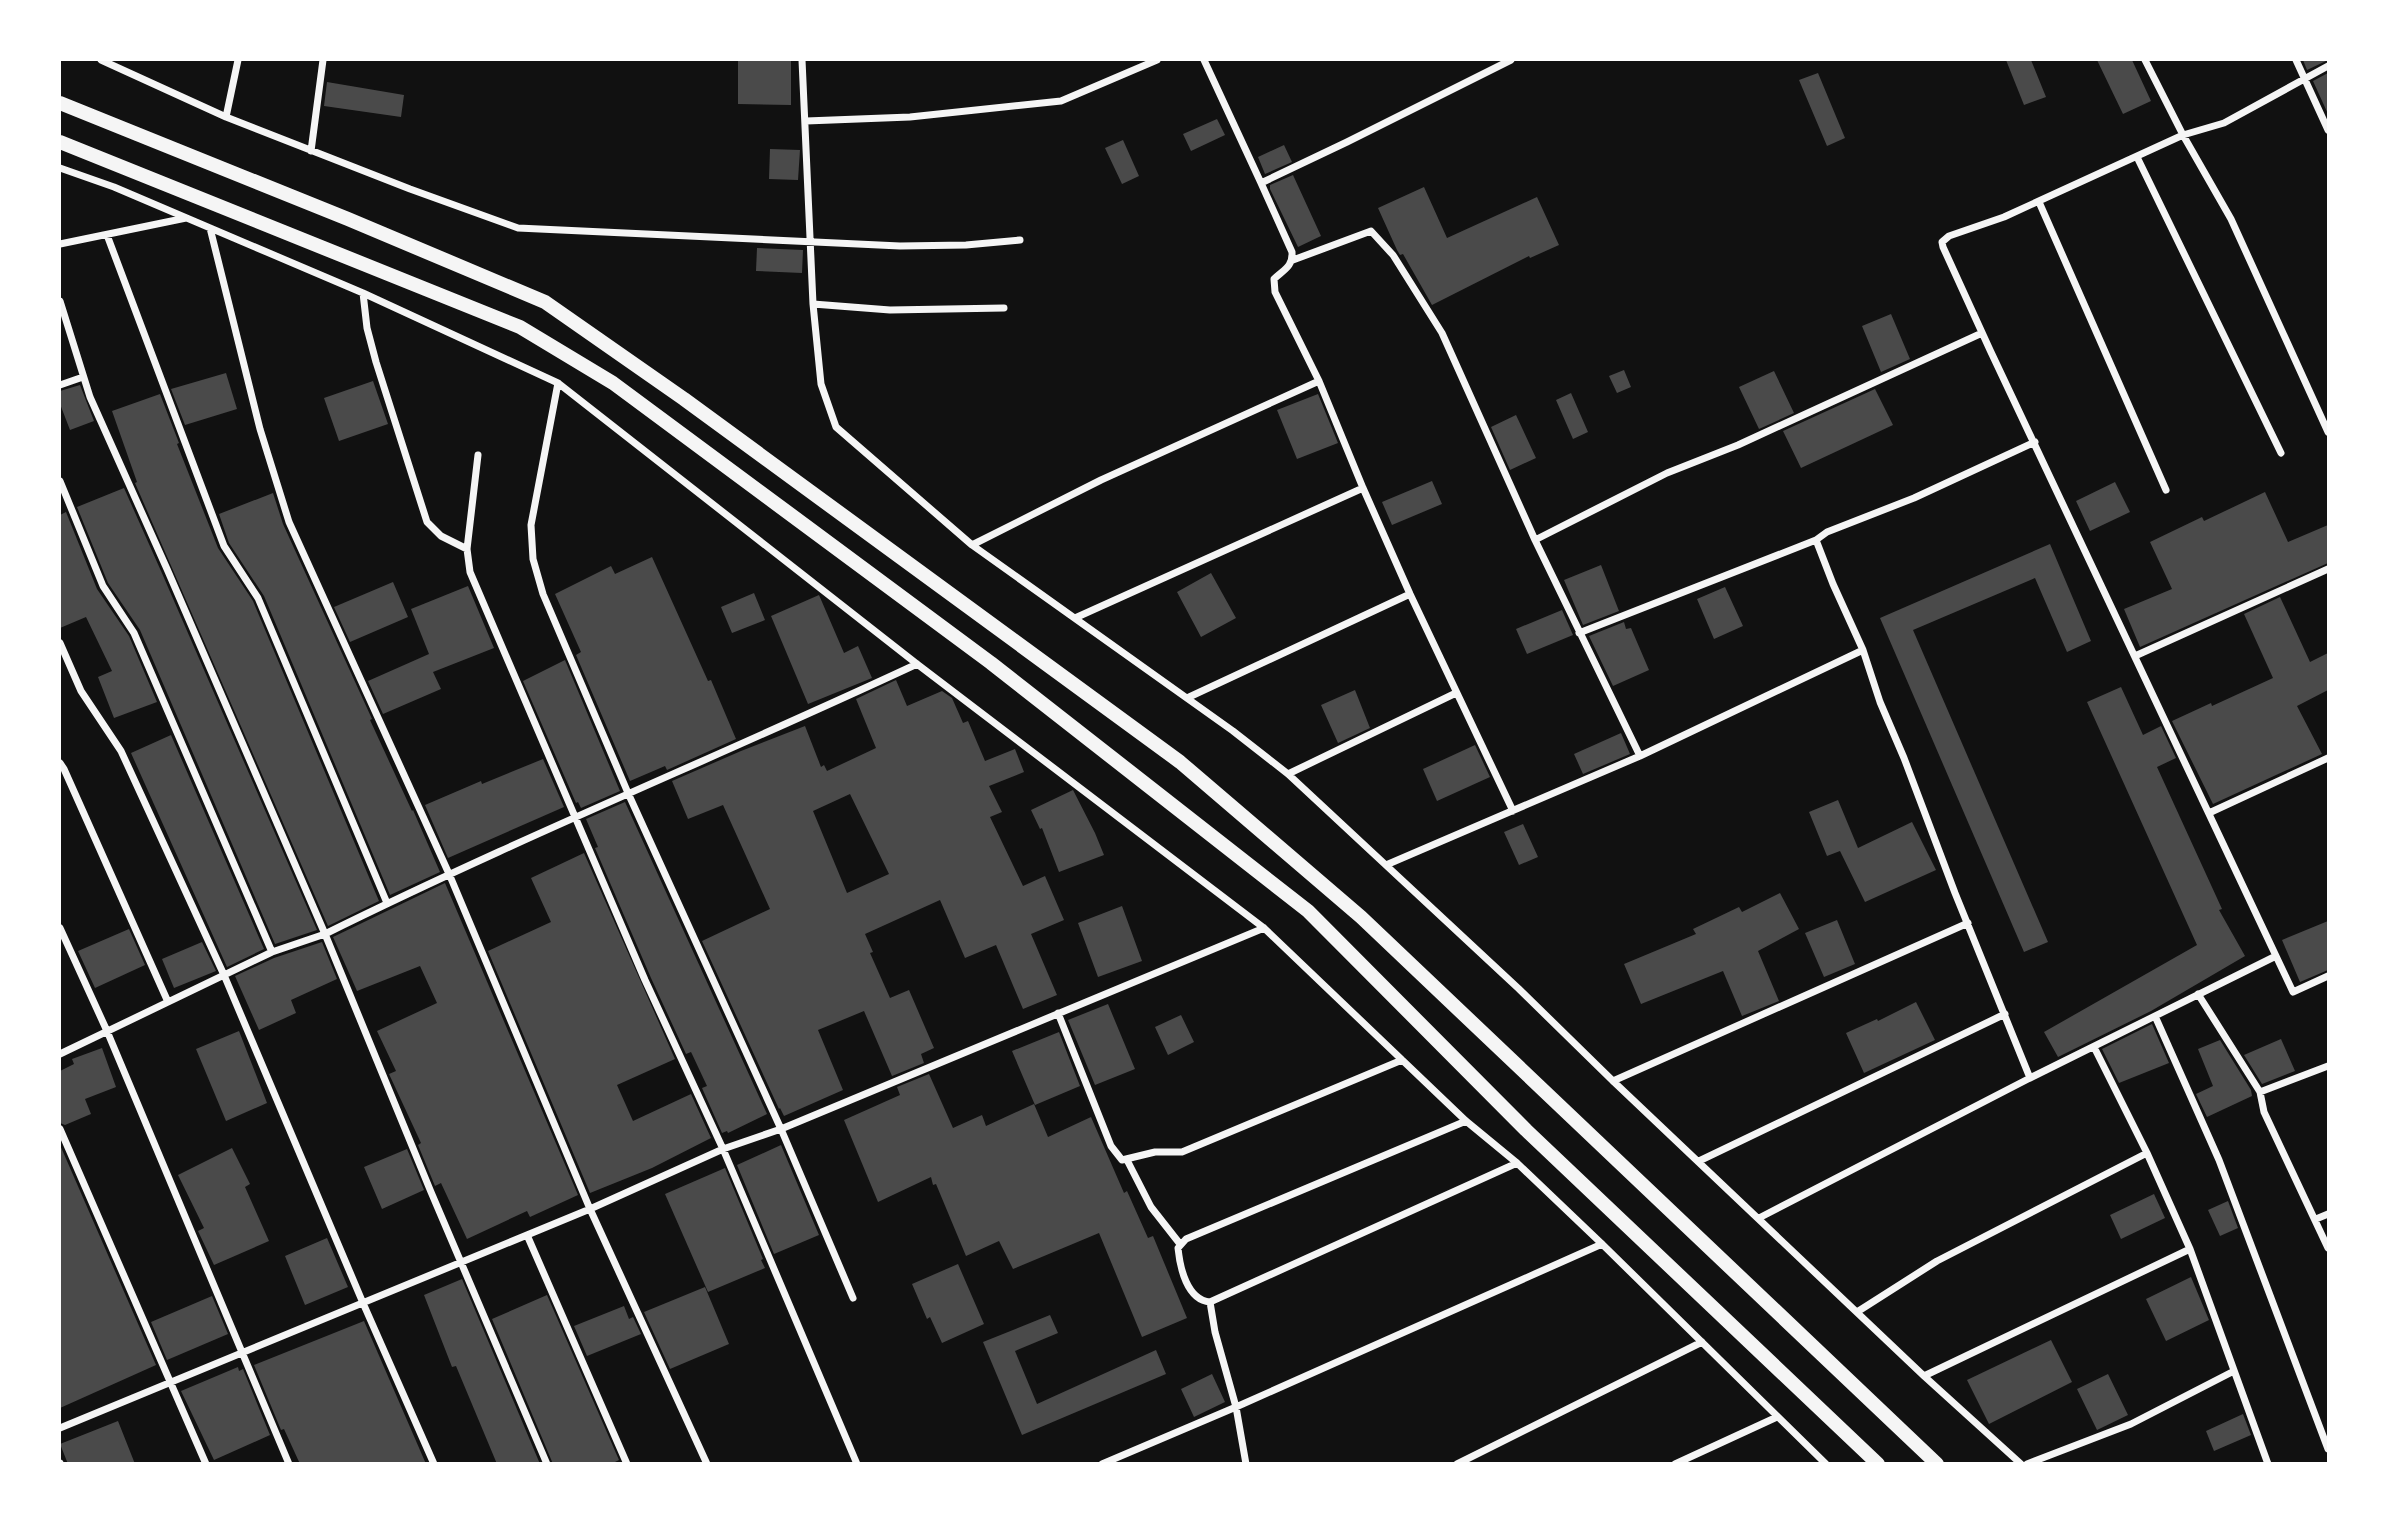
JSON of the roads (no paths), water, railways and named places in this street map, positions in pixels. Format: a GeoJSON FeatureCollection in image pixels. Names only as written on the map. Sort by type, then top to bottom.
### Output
{"type":"FeatureCollection","features":[{"type":"Feature","properties":{"kind":"main road"},"geometry":{"type":"LineString","coordinates":[[60,103],[545,302],[684,399],[1180,762],[1361,917],[1937,1464]]}},
{"type":"Feature","properties":{"kind":"main road"},"geometry":{"type":"LineString","coordinates":[[60,142],[520,327],[613,383],[991,663],[1308,911],[1526,1130],[1878,1464]]}},
{"type":"Feature","properties":{"kind":"street"},"geometry":{"type":"LineString","coordinates":[[102,60],[226,117],[518,228],[926,245],[966,245],[1020,240]]}},
{"type":"Feature","properties":{"kind":"street"},"geometry":{"type":"LineString","coordinates":[[226,117],[238,60]]}},
{"type":"Feature","properties":{"kind":"street"},"geometry":{"type":"LineString","coordinates":[[311,151],[323,60]]}},
{"type":"Feature","properties":{"kind":"street"},"geometry":{"type":"LineString","coordinates":[[802,60],[813,304],[821,384],[835,427],[972,545],[1187,698],[1288,774],[1528,997],[1924,1376],[2021,1464]]}},
{"type":"Feature","properties":{"kind":"street"},"geometry":{"type":"LineString","coordinates":[[806,121],[910,117],[1061,101],[1157,60]]}},
{"type":"Feature","properties":{"kind":"street"},"geometry":{"type":"LineString","coordinates":[[1204,60],[1292,252],[1293,260],[1289,267],[1274,279],[1273,285],[1319,381],[1410,594],[1513,811]]}},
{"type":"Feature","properties":{"kind":"street"},"geometry":{"type":"LineString","coordinates":[[1261,183],[1511,60]]}},
{"type":"Feature","properties":{"kind":"street"},"geometry":{"type":"LineString","coordinates":[[2145,60],[2183,135],[2231,219],[2329,432]]}},
{"type":"Feature","properties":{"kind":"street"},"geometry":{"type":"LineString","coordinates":[[2296,60],[2329,130]]}},
{"type":"Feature","properties":{"kind":"street"},"geometry":{"type":"LineString","coordinates":[[2329,66],[2224,122],[2183,135],[2039,202],[1949,236],[1942,242],[1982,333],[2293,992],[2329,976]]}},
{"type":"Feature","properties":{"kind":"street"},"geometry":{"type":"LineString","coordinates":[[2137,157],[2281,453]]}},
{"type":"Feature","properties":{"kind":"street"},"geometry":{"type":"LineString","coordinates":[[60,168],[114,187],[363,293],[558,383],[917,664],[1264,928],[1466,1121],[1517,1163],[1602,1244],[1826,1464]]}},
{"type":"Feature","properties":{"kind":"street"},"geometry":{"type":"LineString","coordinates":[[2039,202],[2166,490]]}},
{"type":"Feature","properties":{"kind":"street"},"geometry":{"type":"LineString","coordinates":[[60,244],[187,218]]}},
{"type":"Feature","properties":{"kind":"street"},"geometry":{"type":"LineString","coordinates":[[211,228],[260,429],[289,522],[450,876],[590,1209],[706,1464]]}},
{"type":"Feature","properties":{"kind":"street"},"geometry":{"type":"LineString","coordinates":[[1293,260],[1371,231],[1393,255],[1442,333],[1535,540],[1640,756]]}},
{"type":"Feature","properties":{"kind":"street"},"geometry":{"type":"LineString","coordinates":[[107,235],[224,546],[258,598],[387,903]]}},
{"type":"Feature","properties":{"kind":"street"},"geometry":{"type":"LineString","coordinates":[[363,293],[371,344],[427,522],[442,536],[467,549]]}},
{"type":"Feature","properties":{"kind":"street"},"geometry":{"type":"LineString","coordinates":[[60,301],[90,397],[325,934],[547,1464]]}},
{"type":"Feature","properties":{"kind":"street"},"geometry":{"type":"LineString","coordinates":[[813,304],[890,310],[1004,308]]}},
{"type":"Feature","properties":{"kind":"street"},"geometry":{"type":"LineString","coordinates":[[1535,540],[1667,473],[1738,445],[1982,333]]}},
{"type":"Feature","properties":{"kind":"street"},"geometry":{"type":"LineString","coordinates":[[60,385],[83,377]]}},
{"type":"Feature","properties":{"kind":"street"},"geometry":{"type":"LineString","coordinates":[[972,545],[1101,480],[1319,381]]}},
{"type":"Feature","properties":{"kind":"street"},"geometry":{"type":"LineString","coordinates":[[558,383],[531,525],[533,559],[543,594],[628,793],[853,1298]]}},
{"type":"Feature","properties":{"kind":"street"},"geometry":{"type":"LineString","coordinates":[[1579,633],[1816,540],[1827,532],[1914,498],[2035,442]]}},
{"type":"Feature","properties":{"kind":"street"},"geometry":{"type":"LineString","coordinates":[[478,456],[467,549],[470,572],[645,979],[723,1149],[857,1464]]}},
{"type":"Feature","properties":{"kind":"street"},"geometry":{"type":"LineString","coordinates":[[60,481],[103,586],[134,633],[272,952]]}},
{"type":"Feature","properties":{"kind":"street"},"geometry":{"type":"LineString","coordinates":[[1075,618],[1363,488]]}},
{"type":"Feature","properties":{"kind":"street"},"geometry":{"type":"LineString","coordinates":[[1816,540],[1863,650],[1880,702],[2030,1078]]}},
{"type":"Feature","properties":{"kind":"street"},"geometry":{"type":"LineString","coordinates":[[2136,656],[2329,569]]}},
{"type":"Feature","properties":{"kind":"street"},"geometry":{"type":"LineString","coordinates":[[1187,698],[1410,594]]}},
{"type":"Feature","properties":{"kind":"street"},"geometry":{"type":"LineString","coordinates":[[60,643],[81,691],[121,751],[223,975],[434,1464]]}},
{"type":"Feature","properties":{"kind":"street"},"geometry":{"type":"LineString","coordinates":[[1386,865],[1640,756],[1863,650]]}},
{"type":"Feature","properties":{"kind":"street"},"geometry":{"type":"LineString","coordinates":[[60,1054],[272,952],[325,934],[576,816],[917,664]]}},
{"type":"Feature","properties":{"kind":"street"},"geometry":{"type":"LineString","coordinates":[[1288,774],[1456,693]]}},
{"type":"Feature","properties":{"kind":"street"},"geometry":{"type":"LineString","coordinates":[[2209,813],[2329,758]]}},
{"type":"Feature","properties":{"kind":"street"},"geometry":{"type":"LineString","coordinates":[[60,763],[167,1002]]}},
{"type":"Feature","properties":{"kind":"street"},"geometry":{"type":"LineString","coordinates":[[1613,1081],[1968,923]]}},
{"type":"Feature","properties":{"kind":"street"},"geometry":{"type":"LineString","coordinates":[[60,1428],[590,1209],[723,1149],[780,1129],[1264,928]]}},
{"type":"Feature","properties":{"kind":"street"},"geometry":{"type":"LineString","coordinates":[[60,929],[107,1031],[289,1464]]}},
{"type":"Feature","properties":{"kind":"street"},"geometry":{"type":"LineString","coordinates":[[1759,1217],[2276,956]]}},
{"type":"Feature","properties":{"kind":"street"},"geometry":{"type":"LineString","coordinates":[[2198,994],[2260,1092],[2264,1112],[2329,1248]]}},
{"type":"Feature","properties":{"kind":"street"},"geometry":{"type":"LineString","coordinates":[[1058,1013],[1111,1146],[1118,1158],[1127,1160],[1155,1152],[1182,1152],[1402,1060]]}},
{"type":"Feature","properties":{"kind":"street"},"geometry":{"type":"LineString","coordinates":[[1699,1161],[2005,1014]]}},
{"type":"Feature","properties":{"kind":"street"},"geometry":{"type":"LineString","coordinates":[[2155,1016],[2219,1160],[2329,1449]]}},
{"type":"Feature","properties":{"kind":"street"},"geometry":{"type":"LineString","coordinates":[[2094,1047],[2147,1153],[2190,1249],[2268,1464]]}},
{"type":"Feature","properties":{"kind":"street"},"geometry":{"type":"LineString","coordinates":[[2260,1092],[2329,1066]]}},
{"type":"Feature","properties":{"kind":"street"},"geometry":{"type":"LineString","coordinates":[[1466,1121],[1186,1239],[1178,1248],[1192,1292],[1198,1299],[1210,1303],[1517,1163]]}},
{"type":"Feature","properties":{"kind":"street"},"geometry":{"type":"LineString","coordinates":[[60,1129],[206,1464]]}},
{"type":"Feature","properties":{"kind":"street"},"geometry":{"type":"LineString","coordinates":[[1857,1312],[1937,1261],[2147,1153]]}},
{"type":"Feature","properties":{"kind":"street"},"geometry":{"type":"LineString","coordinates":[[1127,1160],[1151,1208],[1180,1244]]}},
{"type":"Feature","properties":{"kind":"street"},"geometry":{"type":"LineString","coordinates":[[2316,1219],[2329,1214]]}},
{"type":"Feature","properties":{"kind":"street"},"geometry":{"type":"LineString","coordinates":[[527,1234],[627,1464]]}},
{"type":"Feature","properties":{"kind":"street"},"geometry":{"type":"LineString","coordinates":[[1102,1464],[1602,1244]]}},
{"type":"Feature","properties":{"kind":"street"},"geometry":{"type":"LineString","coordinates":[[1924,1376],[2190,1249]]}},
{"type":"Feature","properties":{"kind":"street"},"geometry":{"type":"LineString","coordinates":[[1210,1303],[1215,1332],[1236,1407],[1246,1464]]}},
{"type":"Feature","properties":{"kind":"street"},"geometry":{"type":"LineString","coordinates":[[1457,1464],[1702,1342]]}},
{"type":"Feature","properties":{"kind":"street"},"geometry":{"type":"LineString","coordinates":[[2026,1464],[2131,1424],[2234,1371]]}},
{"type":"Feature","properties":{"kind":"street"},"geometry":{"type":"LineString","coordinates":[[1675,1464],[1777,1417]]}}]}
